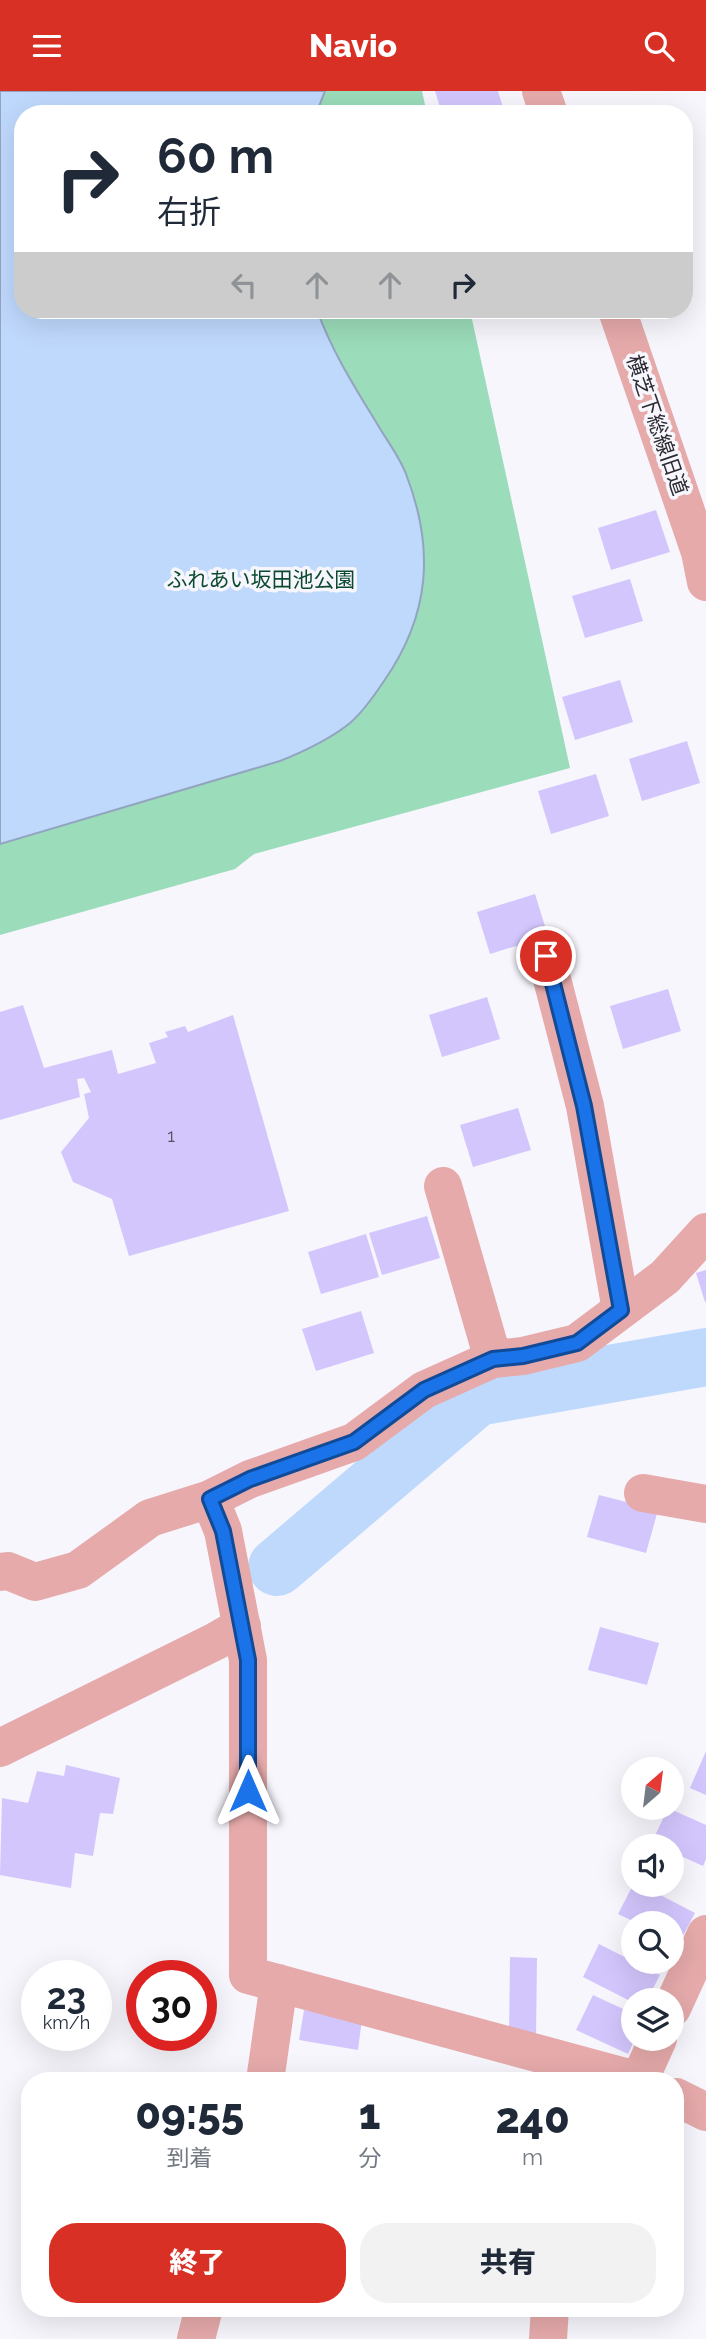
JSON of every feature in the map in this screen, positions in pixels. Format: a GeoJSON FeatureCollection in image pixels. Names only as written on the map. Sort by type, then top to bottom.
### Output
{"type":"FeatureCollection","features":[{"type":"Feature","properties":{"kind":"street","name":"横芝下総線旧道"},"geometry":{"type":"LineString","coordinates":[[620,319],[695,539],[706,582]]}},
{"type":"Feature","properties":{"kind":"street"},"geometry":{"type":"LineString","coordinates":[[546,956],[584,1106],[621,1310]]}},
{"type":"Feature","properties":{"kind":"street"},"geometry":{"type":"LineString","coordinates":[[443,1186],[493,1359]]}},
{"type":"Feature","properties":{"kind":"street"},"geometry":{"type":"LineString","coordinates":[[3,1561],[35,1582],[78,1570],[150,1518],[210,1499],[250,1479],[354,1442],[424,1390],[493,1359],[523,1356],[577,1343],[665,1277],[706,1231]]}},
{"type":"Feature","properties":{"kind":"street"},"geometry":{"type":"LineString","coordinates":[[643,1493],[706,1504]]}},
{"type":"Feature","properties":{"kind":"street"},"geometry":{"type":"LineString","coordinates":[[210,1499],[223,1531],[248,1660],[248,1975],[606,2072]]}},
{"type":"Feature","properties":{"kind":"street"},"geometry":{"type":"LineString","coordinates":[[0,1748],[242,1626]]}},
{"type":"Feature","properties":{"kind":"street"},"geometry":{"type":"LineString","coordinates":[[681,1988],[706,1934]]}},
{"type":"Feature","properties":{"kind":"street"},"geometry":{"type":"LineString","coordinates":[[266,2072],[279,1983]]}},
{"type":"Feature","properties":{"kind":"street"},"geometry":{"type":"LineString","coordinates":[[643,2072],[653,2051]]}},
{"type":"Feature","properties":{"kind":"street"},"geometry":{"type":"LineString","coordinates":[[684,2102],[706,2112]]}},
{"type":"Feature","properties":{"kind":"street"},"geometry":{"type":"LineString","coordinates":[[195,2339],[201,2317]]}},
{"type":"Feature","properties":{"kind":"street"},"geometry":{"type":"LineString","coordinates":[[548,2339],[549,2317]]}},
{"type":"Feature","properties":{"kind":"green space","name":"ふれあい坂田池公園"},"geometry":{"type":"Polygon","coordinates":[[[0,91],[422,91],[425,105],[14,105],[14,319],[472,319],[570,768],[254,854],[235,869],[0,935],[0,91]]]}},
{"type":"Feature","properties":{"kind":"water","name":"ふれあい坂田池公園"},"geometry":{"type":"Polygon","coordinates":[[[0,91],[325,91],[320,105],[14,105],[14,319],[321,319],[345,370],[397,456],[415,502],[424,555],[419,606],[411,631],[384,681],[355,719],[316,745],[280,761],[0,844],[0,91]]]}},
{"type":"Feature","properties":{"kind":"building"},"geometry":{"type":"Polygon","coordinates":[[[435,91],[498,91],[502,105],[439,105],[435,91]]]}},
{"type":"Feature","properties":{"kind":"building"},"geometry":{"type":"Polygon","coordinates":[[[656,510],[670,552],[611,570],[598,528],[656,510]]]}},
{"type":"Feature","properties":{"kind":"building"},"geometry":{"type":"Polygon","coordinates":[[[630,579],[643,621],[585,638],[572,596],[630,579]]]}},
{"type":"Feature","properties":{"kind":"building"},"geometry":{"type":"Polygon","coordinates":[[[620,680],[633,722],[575,740],[562,697],[620,680]]]}},
{"type":"Feature","properties":{"kind":"building"},"geometry":{"type":"Polygon","coordinates":[[[687,741],[700,783],[642,801],[629,759],[687,741]]]}},
{"type":"Feature","properties":{"kind":"building"},"geometry":{"type":"Polygon","coordinates":[[[596,774],[609,816],[551,834],[538,791],[596,774]]]}},
{"type":"Feature","properties":{"kind":"building"},"geometry":{"type":"Polygon","coordinates":[[[535,894],[548,936],[490,954],[477,912],[535,894]]]}},
{"type":"Feature","properties":{"kind":"building"},"geometry":{"type":"Polygon","coordinates":[[[668,989],[681,1031],[623,1049],[610,1006],[668,989]]]}},
{"type":"Feature","properties":{"kind":"building"},"geometry":{"type":"Polygon","coordinates":[[[487,997],[500,1039],[442,1057],[429,1015],[487,997]]]}},
{"type":"Feature","properties":{"kind":"building"},"geometry":{"type":"Polygon","coordinates":[[[23,1005],[44,1068],[112,1050],[118,1074],[156,1063],[149,1043],[168,1037],[165,1032],[185,1026],[188,1032],[233,1015],[289,1211],[129,1256],[112,1199],[73,1182],[61,1152],[89,1118],[84,1094],[91,1092],[84,1078],[77,1079],[80,1097],[0,1120],[0,1012],[23,1005]]]}},
{"type":"Feature","properties":{"kind":"building"},"geometry":{"type":"Polygon","coordinates":[[[518,1108],[531,1150],[473,1167],[460,1125],[518,1108]]]}},
{"type":"Feature","properties":{"kind":"building"},"geometry":{"type":"Polygon","coordinates":[[[427,1216],[440,1258],[382,1275],[369,1233],[427,1216]]]}},
{"type":"Feature","properties":{"kind":"building"},"geometry":{"type":"Polygon","coordinates":[[[366,1234],[379,1277],[321,1294],[308,1252],[366,1234]]]}},
{"type":"Feature","properties":{"kind":"building"},"geometry":{"type":"Polygon","coordinates":[[[706,1270],[706,1302],[705,1302],[696,1273],[706,1270]]]}},
{"type":"Feature","properties":{"kind":"building"},"geometry":{"type":"Polygon","coordinates":[[[361,1311],[374,1353],[316,1371],[302,1329],[361,1311]]]}},
{"type":"Feature","properties":{"kind":"building"},"geometry":{"type":"Polygon","coordinates":[[[599,1495],[658,1510],[646,1553],[587,1537],[599,1495]]]}},
{"type":"Feature","properties":{"kind":"building"},"geometry":{"type":"Polygon","coordinates":[[[600,1627],[659,1643],[647,1685],[588,1670],[600,1627]]]}},
{"type":"Feature","properties":{"kind":"building"},"geometry":{"type":"Polygon","coordinates":[[[706,1751],[706,1795],[690,1788],[706,1751]]]}},
{"type":"Feature","properties":{"kind":"building"},"geometry":{"type":"Polygon","coordinates":[[[66,1765],[120,1778],[113,1814],[100,1813],[93,1856],[75,1853],[71,1888],[0,1875],[2,1798],[28,1803],[37,1771],[64,1776],[66,1765]]]}},
{"type":"Feature","properties":{"kind":"building"},"geometry":{"type":"Polygon","coordinates":[[[684,1815],[706,1825],[706,1859],[703,1866],[684,1857],[684,1834],[656,1834],[662,1820],[684,1820],[684,1815]]]}},
{"type":"Feature","properties":{"kind":"building"},"geometry":{"type":"Polygon","coordinates":[[[627,1897],[664,1897],[695,1913],[684,1934],[684,1911],[621,1911],[621,1915],[618,1914],[627,1897]]]}},
{"type":"Feature","properties":{"kind":"building"},"geometry":{"type":"Polygon","coordinates":[[[599,1944],[621,1955],[621,1974],[660,1975],[653,1988],[621,1988],[621,1996],[583,1977],[599,1944]]]}},
{"type":"Feature","properties":{"kind":"building"},"geometry":{"type":"Polygon","coordinates":[[[510,1957],[537,1958],[536,2038],[509,2038],[510,1957]]]}},
{"type":"Feature","properties":{"kind":"building"},"geometry":{"type":"Polygon","coordinates":[[[593,1995],[621,2008],[621,2051],[576,2030],[593,1995]]]}},
{"type":"Feature","properties":{"kind":"building"},"geometry":{"type":"Polygon","coordinates":[[[304,2010],[362,2019],[358,2050],[299,2040],[304,2010]]]}},
{"type":"Feature","properties":{"kind":"waterway"},"geometry":{"type":"LineString","coordinates":[[277,1567],[477,1397],[706,1357]]}},
{"type":"Feature","properties":{"kind":"route"},"geometry":{"type":"LineString","coordinates":[[248,1791],[248,1660],[223,1531],[210,1499],[250,1479],[354,1442],[424,1390],[493,1359],[523,1356],[577,1343],[621,1310],[584,1106],[546,956]]}}]}
